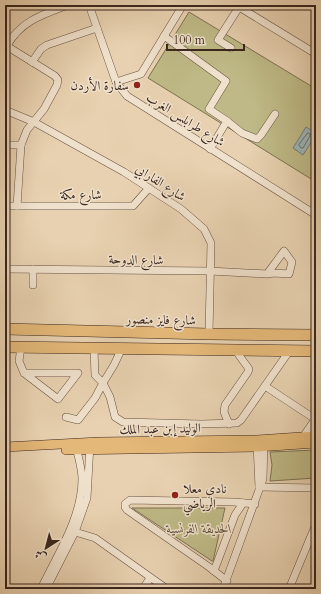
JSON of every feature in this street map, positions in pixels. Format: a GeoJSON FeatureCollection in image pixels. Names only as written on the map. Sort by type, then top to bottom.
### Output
{"type":"FeatureCollection","features":[{"type":"Feature","properties":{"kind":"highway","name":"شارع فايز منصور"},"geometry":{"type":"LineString","coordinates":[[5,330],[316,335]]}},
{"type":"Feature","properties":{"kind":"highway"},"geometry":{"type":"LineString","coordinates":[[5,347],[316,351]]}},
{"type":"Feature","properties":{"kind":"main road","name":"الوليد إبن عبد الملك"},"geometry":{"type":"LineString","coordinates":[[260,443],[316,436]]}},
{"type":"Feature","properties":{"kind":"main road","name":"الوليد إبن عبد الملك"},"geometry":{"type":"LineString","coordinates":[[5,453],[90,446],[316,443]]}},
{"type":"Feature","properties":{"kind":"main road","name":"الوليد إبن عبد الملك"},"geometry":{"type":"LineString","coordinates":[[5,447],[76,447]]}},
{"type":"Feature","properties":{"kind":"street"},"geometry":{"type":"LineString","coordinates":[[17,206],[21,145],[27,130],[44,109],[57,85],[58,80],[55,76],[6,45],[14,33],[30,21],[68,5]]}},
{"type":"Feature","properties":{"kind":"street","name":"شارع طرابلس الغرب"},"geometry":{"type":"LineString","coordinates":[[89,5],[116,82],[127,96],[316,215]]}},
{"type":"Feature","properties":{"kind":"street"},"geometry":{"type":"LineString","coordinates":[[116,82],[141,74],[183,5]]}},
{"type":"Feature","properties":{"kind":"street"},"geometry":{"type":"LineString","coordinates":[[231,48],[218,40],[237,6],[316,54]]}},
{"type":"Feature","properties":{"kind":"street"},"geometry":{"type":"LineString","coordinates":[[32,62],[41,49],[46,45],[97,28]]}},
{"type":"Feature","properties":{"kind":"street"},"geometry":{"type":"LineString","coordinates":[[164,36],[226,81],[209,109],[242,133],[257,139],[275,114]]}},
{"type":"Feature","properties":{"kind":"street","name":"شارع الفارابي"},"geometry":{"type":"LineString","coordinates":[[5,110],[34,122],[124,172],[181,209],[204,229],[211,243],[209,334]]}},
{"type":"Feature","properties":{"kind":"street"},"geometry":{"type":"LineString","coordinates":[[210,149],[227,121]]}},
{"type":"Feature","properties":{"kind":"street"},"geometry":{"type":"LineString","coordinates":[[5,145],[21,145]]}},
{"type":"Feature","properties":{"kind":"street","name":"شارع مكة"},"geometry":{"type":"LineString","coordinates":[[5,206],[133,206],[148,188]]}},
{"type":"Feature","properties":{"kind":"street","name":"شارع الدوحة"},"geometry":{"type":"LineString","coordinates":[[5,269],[210,271],[267,274]]}},
{"type":"Feature","properties":{"kind":"street"},"geometry":{"type":"LineString","coordinates":[[33,269],[33,285]]}},
{"type":"Feature","properties":{"kind":"street"},"geometry":{"type":"LineString","coordinates":[[21,348],[19,361],[24,373],[58,399],[78,372],[24,373]]}},
{"type":"Feature","properties":{"kind":"street"},"geometry":{"type":"LineString","coordinates":[[66,417],[78,420],[95,398],[122,348]]}},
{"type":"Feature","properties":{"kind":"street"},"geometry":{"type":"LineString","coordinates":[[94,349],[95,376],[103,383],[110,397],[115,417],[123,422],[229,424],[242,420],[290,350]]}},
{"type":"Feature","properties":{"kind":"street"},"geometry":{"type":"LineString","coordinates":[[229,424],[224,412],[225,405],[248,372],[248,369],[236,351]]}},
{"type":"Feature","properties":{"kind":"street"},"geometry":{"type":"LineString","coordinates":[[265,386],[316,419],[303,437]]}},
{"type":"Feature","properties":{"kind":"street"},"geometry":{"type":"LineString","coordinates":[[223,589],[255,504],[259,487],[260,443]]}},
{"type":"Feature","properties":{"kind":"street"},"geometry":{"type":"LineString","coordinates":[[46,589],[87,498],[90,446]]}},
{"type":"Feature","properties":{"kind":"street"},"geometry":{"type":"LineString","coordinates":[[41,589],[73,530],[80,501],[82,480],[81,464],[76,447]]}},
{"type":"Feature","properties":{"kind":"street"},"geometry":{"type":"LineString","coordinates":[[259,487],[316,488]]}},
{"type":"Feature","properties":{"kind":"street"},"geometry":{"type":"LineString","coordinates":[[227,581],[127,510],[125,507],[126,504],[130,500],[243,502],[255,504]]}},
{"type":"Feature","properties":{"kind":"street"},"geometry":{"type":"LineString","coordinates":[[214,571],[235,515],[243,502]]}},
{"type":"Feature","properties":{"kind":"street"},"geometry":{"type":"LineString","coordinates":[[289,589],[316,524]]}},
{"type":"Feature","properties":{"kind":"street"},"geometry":{"type":"LineString","coordinates":[[73,530],[95,538],[166,589]]}},
{"type":"Feature","properties":{"kind":"street"},"geometry":{"type":"LineString","coordinates":[[143,589],[150,578]]}},
{"type":"Feature","properties":{"kind":"green space"},"geometry":{"type":"Polygon","coordinates":[[[189,12],[316,89],[316,182],[148,78],[189,12]]]}},
{"type":"Feature","properties":{"kind":"green space"},"geometry":{"type":"Polygon","coordinates":[[[316,450],[316,478],[270,481],[272,465],[270,452],[316,450]]]}},
{"type":"Feature","properties":{"kind":"green space","name":"الحديقة الفرنسية"},"geometry":{"type":"Polygon","coordinates":[[[132,508],[225,508],[213,561],[212,561],[132,508]]]}},
{"type":"Feature","properties":{"kind":"water"},"geometry":{"type":"Polygon","coordinates":[[[306,127],[316,133],[316,135],[303,155],[293,148],[306,127]]]}},
{"type":"Feature","properties":{"kind":"place","name":"سفارة الأردن"},"geometry":{"type":"Point","coordinates":[137,85]}},
{"type":"Feature","properties":{"kind":"place","name":"نادي معلا الرياضي"},"geometry":{"type":"Point","coordinates":[175,495]}}]}
